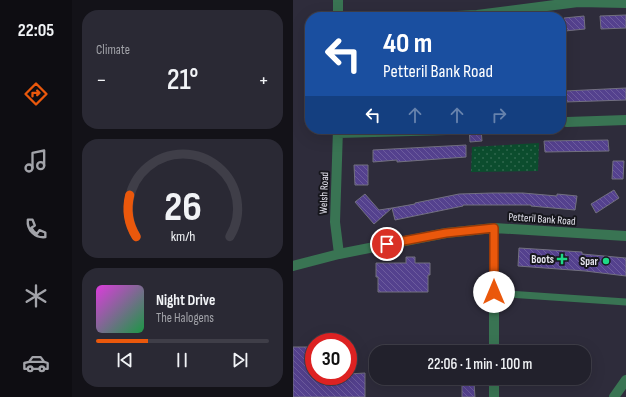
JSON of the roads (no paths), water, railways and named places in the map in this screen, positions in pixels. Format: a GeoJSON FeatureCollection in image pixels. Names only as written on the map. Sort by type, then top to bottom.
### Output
{"type":"FeatureCollection","features":[{"type":"Feature","properties":{"kind":"street"},"geometry":{"type":"LineString","coordinates":[[338,0],[338,12]]}},
{"type":"Feature","properties":{"kind":"street"},"geometry":{"type":"LineString","coordinates":[[500,12],[578,2],[626,3]]}},
{"type":"Feature","properties":{"kind":"street"},"geometry":{"type":"LineString","coordinates":[[567,122],[626,120]]}},
{"type":"Feature","properties":{"kind":"street","name":"Welsh Road"},"geometry":{"type":"LineString","coordinates":[[338,134],[335,222],[339,254]]}},
{"type":"Feature","properties":{"kind":"street"},"geometry":{"type":"LineString","coordinates":[[494,228],[494,345]]}},
{"type":"Feature","properties":{"kind":"street","name":"Petteril Bank Road"},"geometry":{"type":"LineString","coordinates":[[293,266],[339,254],[446,233],[494,228],[626,236]]}},
{"type":"Feature","properties":{"kind":"street"},"geometry":{"type":"LineString","coordinates":[[614,397],[626,380]]}},
{"type":"Feature","properties":{"kind":"street"},"geometry":{"type":"LineString","coordinates":[[494,385],[494,397]]}},
{"type":"Feature","properties":{"kind":"lane"},"geometry":{"type":"LineString","coordinates":[[494,292],[626,302]]}},
{"type":"Feature","properties":{"kind":"place","name":"Boots"},"geometry":{"type":"Point","coordinates":[562,259]}},
{"type":"Feature","properties":{"kind":"place","name":"Spar"},"geometry":{"type":"Point","coordinates":[606,261]}}]}
